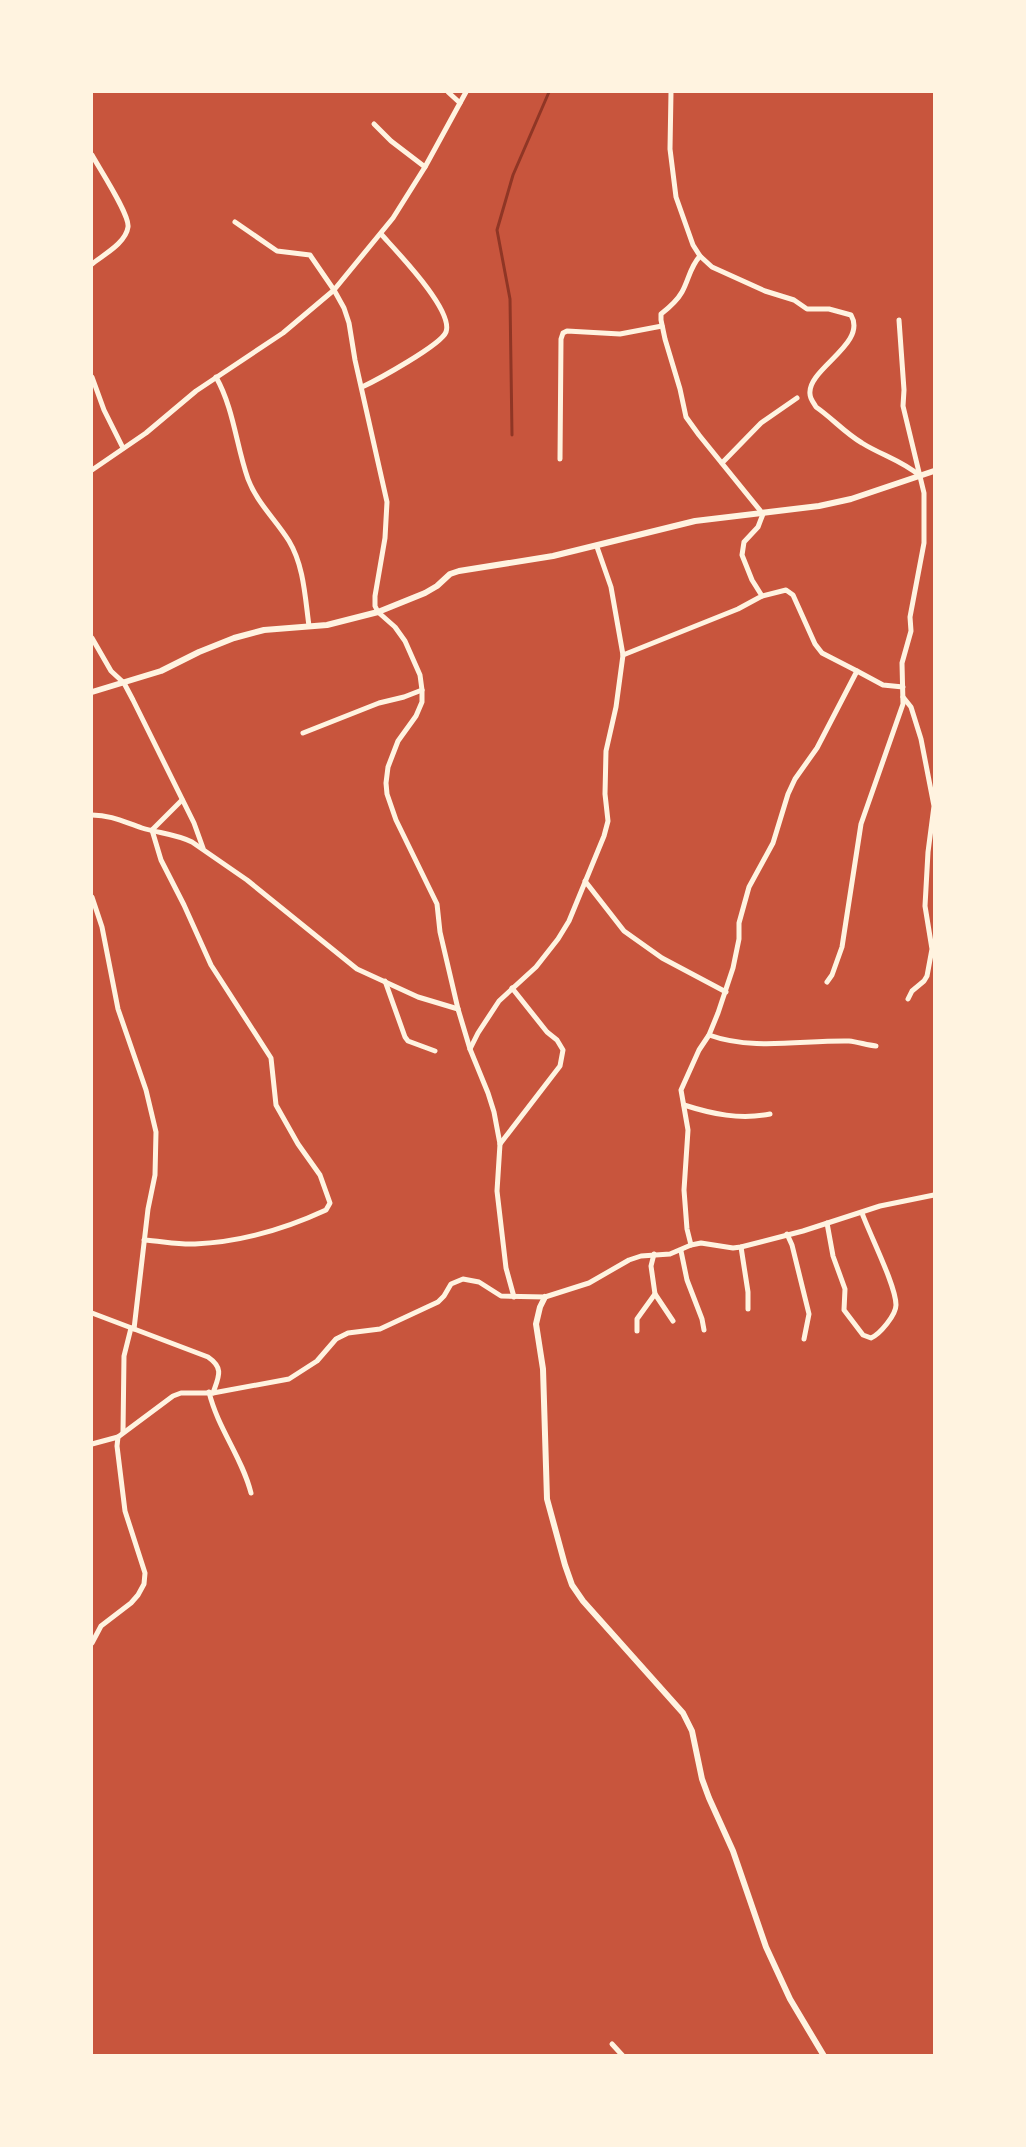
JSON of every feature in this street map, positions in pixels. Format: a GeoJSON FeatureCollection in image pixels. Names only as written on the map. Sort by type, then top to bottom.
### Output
{"type":"FeatureCollection","features":[{"type":"Feature","properties":{"kind":"street"},"geometry":{"type":"LineString","coordinates":[[448,92],[460,103]]}},
{"type":"Feature","properties":{"kind":"street"},"geometry":{"type":"LineString","coordinates":[[92,470],[146,433],[196,391],[283,333],[334,290],[381,234],[425,167],[466,92]]}},
{"type":"Feature","properties":{"kind":"street"},"geometry":{"type":"LineString","coordinates":[[671,92],[670,149],[676,197],[693,245],[700,256],[712,267],[765,291],[794,300],[807,309],[829,309],[851,315],[854,320],[853,331],[842,350],[811,387],[812,401],[816,407],[854,438],[908,465],[920,476]]}},
{"type":"Feature","properties":{"kind":"street"},"geometry":{"type":"LineString","coordinates":[[374,124],[391,141],[425,167]]}},
{"type":"Feature","properties":{"kind":"street"},"geometry":{"type":"LineString","coordinates":[[92,155],[118,200],[128,228],[119,243],[92,261]]}},
{"type":"Feature","properties":{"kind":"street"},"geometry":{"type":"LineString","coordinates":[[235,222],[277,251],[310,255],[334,290],[349,323],[371,438],[379,461],[387,502],[385,538],[375,596],[378,612],[395,627],[405,641],[420,675],[422,690],[422,702],[416,716],[398,741],[388,766],[387,794],[396,820],[437,904],[440,932],[458,1009],[470,1049],[488,1093],[500,1144],[497,1191],[506,1268],[514,1297]]}},
{"type":"Feature","properties":{"kind":"street"},"geometry":{"type":"LineString","coordinates":[[362,387],[386,375],[426,349],[447,330],[443,311],[381,234]]}},
{"type":"Feature","properties":{"kind":"street"},"geometry":{"type":"LineString","coordinates":[[700,256],[693,264],[682,293],[675,303],[662,314],[662,326],[672,367],[686,417],[763,514]]}},
{"type":"Feature","properties":{"kind":"street"},"geometry":{"type":"LineString","coordinates":[[827,982],[832,975],[842,947],[861,824],[903,704],[902,663],[911,631],[910,617],[924,543],[925,505],[903,406],[899,320]]}},
{"type":"Feature","properties":{"kind":"street"},"geometry":{"type":"LineString","coordinates":[[560,459],[561,339],[563,333],[567,331],[620,334],[662,326]]}},
{"type":"Feature","properties":{"kind":"street"},"geometry":{"type":"LineString","coordinates":[[92,377],[104,410],[123,448]]}},
{"type":"Feature","properties":{"kind":"street"},"geometry":{"type":"LineString","coordinates":[[216,377],[229,405],[249,479],[274,523],[288,539],[298,562],[309,626]]}},
{"type":"Feature","properties":{"kind":"street"},"geometry":{"type":"LineString","coordinates":[[722,463],[761,423],[797,398]]}},
{"type":"Feature","properties":{"kind":"street"},"geometry":{"type":"LineString","coordinates":[[92,692],[161,670],[234,638],[264,630],[327,625],[378,612],[425,593],[450,574],[459,571],[515,564],[597,547],[695,521],[819,506],[851,499],[934,471]]}},
{"type":"Feature","properties":{"kind":"street"},"geometry":{"type":"LineString","coordinates":[[762,596],[752,580],[742,555],[744,542],[758,527],[763,514]]}},
{"type":"Feature","properties":{"kind":"street"},"geometry":{"type":"LineString","coordinates":[[470,1049],[487,1018],[500,1001],[540,962],[569,921],[608,821],[605,794],[606,751],[616,707],[623,655],[611,587],[597,547]]}},
{"type":"Feature","properties":{"kind":"street"},"geometry":{"type":"LineString","coordinates":[[623,655],[738,609],[762,596],[786,590],[793,595],[815,644],[822,653],[883,685],[903,687]]}},
{"type":"Feature","properties":{"kind":"street"},"geometry":{"type":"LineString","coordinates":[[92,638],[111,671],[124,683],[194,823],[203,848]]}},
{"type":"Feature","properties":{"kind":"street"},"geometry":{"type":"LineString","coordinates":[[691,1245],[687,1229],[684,1190],[688,1130],[681,1090],[699,1050],[709,1035],[726,992],[739,939],[739,923],[749,886],[773,843],[795,779],[817,748],[857,671]]}},
{"type":"Feature","properties":{"kind":"street"},"geometry":{"type":"LineString","coordinates":[[303,733],[379,703],[404,698],[422,690]]}},
{"type":"Feature","properties":{"kind":"street"},"geometry":{"type":"LineString","coordinates":[[903,696],[911,707],[921,739],[934,806],[928,852],[925,906],[932,949],[927,976],[912,991],[908,999]]}},
{"type":"Feature","properties":{"kind":"street"},"geometry":{"type":"LineString","coordinates":[[152,830],[182,800]]}},
{"type":"Feature","properties":{"kind":"street"},"geometry":{"type":"LineString","coordinates":[[92,815],[104,815],[183,837],[203,848],[247,880],[357,969],[417,997],[458,1009]]}},
{"type":"Feature","properties":{"kind":"street"},"geometry":{"type":"LineString","coordinates":[[144,1240],[194,1244],[242,1239],[310,1217],[327,1210],[330,1203],[320,1174],[298,1144],[276,1105],[271,1058],[211,965],[161,860],[152,830]]}},
{"type":"Feature","properties":{"kind":"street"},"geometry":{"type":"LineString","coordinates":[[585,881],[624,931],[662,958],[726,992]]}},
{"type":"Feature","properties":{"kind":"street"},"geometry":{"type":"LineString","coordinates":[[92,897],[102,927],[118,1009],[146,1090],[156,1132],[155,1175],[133,1329],[124,1356],[121,1435],[117,1446],[125,1511],[145,1573],[144,1584],[131,1603],[101,1626],[92,1643]]}},
{"type":"Feature","properties":{"kind":"street"},"geometry":{"type":"LineString","coordinates":[[385,981],[405,1037],[408,1041],[435,1051]]}},
{"type":"Feature","properties":{"kind":"street"},"geometry":{"type":"LineString","coordinates":[[500,1144],[560,1066],[563,1050],[512,988]]}},
{"type":"Feature","properties":{"kind":"street"},"geometry":{"type":"LineString","coordinates":[[709,1035],[729,1042],[758,1044],[851,1041],[876,1046]]}},
{"type":"Feature","properties":{"kind":"street"},"geometry":{"type":"LineString","coordinates":[[684,1105],[722,1116],[754,1117],[770,1114]]}},
{"type":"Feature","properties":{"kind":"street"},"geometry":{"type":"LineString","coordinates":[[92,1444],[121,1435],[173,1396],[182,1393],[211,1393],[288,1378],[317,1361],[336,1339],[348,1333],[381,1329],[438,1302],[451,1284],[463,1279],[479,1282],[501,1296],[545,1297],[589,1283],[629,1260],[654,1254],[670,1254],[701,1243],[741,1247],[880,1206],[934,1195]]}},
{"type":"Feature","properties":{"kind":"street"},"geometry":{"type":"LineString","coordinates":[[827,1223],[834,1256],[845,1289],[844,1310],[863,1335],[871,1338],[879,1332],[896,1307],[890,1280],[862,1213]]}},
{"type":"Feature","properties":{"kind":"street"},"geometry":{"type":"LineString","coordinates":[[787,1234],[792,1245],[809,1314],[804,1339]]}},
{"type":"Feature","properties":{"kind":"street"},"geometry":{"type":"LineString","coordinates":[[741,1247],[748,1292],[748,1309]]}},
{"type":"Feature","properties":{"kind":"street"},"geometry":{"type":"LineString","coordinates":[[681,1251],[687,1280],[704,1330]]}},
{"type":"Feature","properties":{"kind":"street"},"geometry":{"type":"LineString","coordinates":[[654,1254],[651,1266],[655,1294],[673,1321]]}},
{"type":"Feature","properties":{"kind":"street"},"geometry":{"type":"LineString","coordinates":[[637,1331],[638,1319],[655,1294]]}},
{"type":"Feature","properties":{"kind":"street"},"geometry":{"type":"LineString","coordinates":[[545,1297],[536,1324],[543,1369],[547,1499],[557,1540],[572,1585],[595,1616],[683,1713],[692,1731],[702,1779],[729,1843],[766,1947],[790,1999],[824,2055]]}},
{"type":"Feature","properties":{"kind":"street"},"geometry":{"type":"LineString","coordinates":[[92,1313],[201,1354],[217,1363],[219,1371],[211,1393],[214,1411],[237,1454],[251,1493]]}},
{"type":"Feature","properties":{"kind":"street"},"geometry":{"type":"LineString","coordinates":[[612,2044],[623,2055]]}},
{"type":"Feature","properties":{"kind":"waterway"},"geometry":{"type":"LineString","coordinates":[[512,435],[510,299],[497,230],[513,175],[549,92]]}}]}
